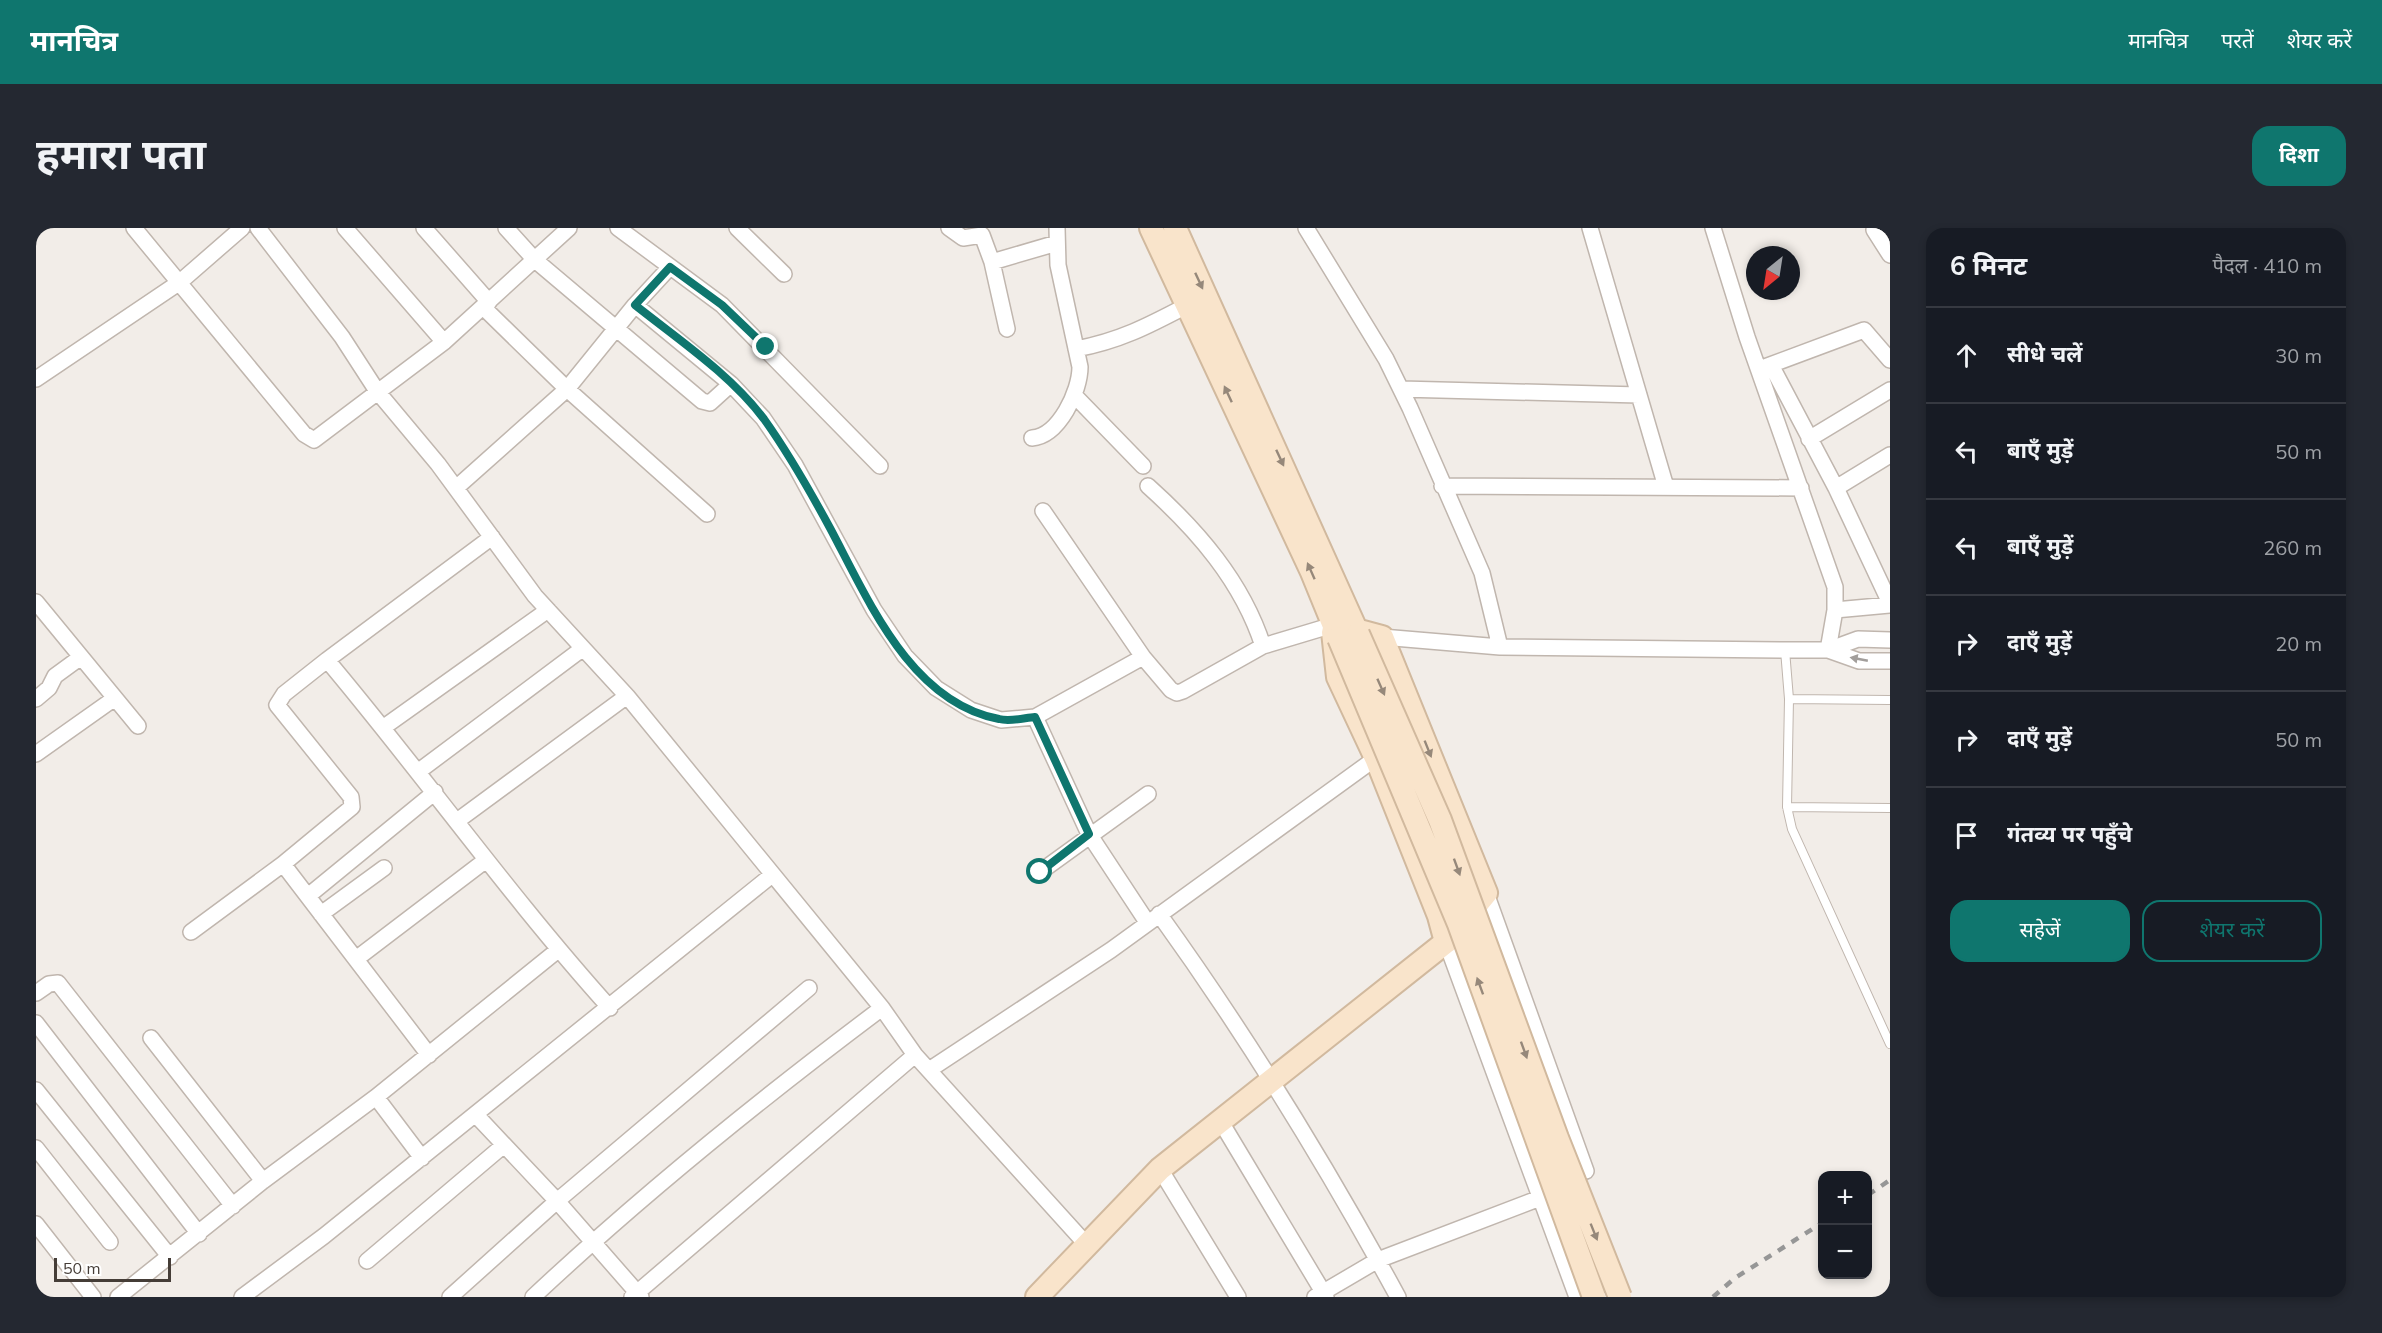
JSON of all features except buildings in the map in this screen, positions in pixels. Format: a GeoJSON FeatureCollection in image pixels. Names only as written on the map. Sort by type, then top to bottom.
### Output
{"type":"FeatureCollection","features":[{"type":"Feature","properties":{"kind":"main road"},"geometry":{"type":"LineString","coordinates":[[1151,228],[1312,572],[1346,632],[1440,820],[1557,1138],[1620,1297]]}},
{"type":"Feature","properties":{"kind":"main road"},"geometry":{"type":"LineString","coordinates":[[1175,228],[1346,632],[1459,924],[1594,1297]]}},
{"type":"Feature","properties":{"kind":"main road"},"geometry":{"type":"LineString","coordinates":[[1037,1297],[1160,1169],[1273,1082],[1446,942],[1486,893],[1382,637],[1346,632]]}},
{"type":"Feature","properties":{"kind":"main road"},"geometry":{"type":"LineString","coordinates":[[1346,632],[1338,677],[1376,758],[1439,916],[1446,942]]}},
{"type":"Feature","properties":{"kind":"street"},"geometry":{"type":"LineString","coordinates":[[134,228],[308,438],[314,440],[444,342],[567,229]]}},
{"type":"Feature","properties":{"kind":"street"},"geometry":{"type":"LineString","coordinates":[[36,379],[180,282],[242,228]]}},
{"type":"Feature","properties":{"kind":"street"},"geometry":{"type":"LineString","coordinates":[[258,228],[342,338],[377,392],[456,488],[548,610],[627,696],[882,1008],[915,1055],[1086,1244]]}},
{"type":"Feature","properties":{"kind":"street"},"geometry":{"type":"LineString","coordinates":[[345,228],[444,342]]}},
{"type":"Feature","properties":{"kind":"street"},"geometry":{"type":"LineString","coordinates":[[424,228],[486,305],[567,388],[706,514]]}},
{"type":"Feature","properties":{"kind":"street"},"geometry":{"type":"LineString","coordinates":[[506,228],[535,260],[702,401],[710,403],[731,384]]}},
{"type":"Feature","properties":{"kind":"street"},"geometry":{"type":"LineString","coordinates":[[618,228],[722,305],[880,466]]}},
{"type":"Feature","properties":{"kind":"street"},"geometry":{"type":"LineString","coordinates":[[737,228],[784,274]]}},
{"type":"Feature","properties":{"kind":"street"},"geometry":{"type":"LineString","coordinates":[[949,228],[963,238],[982,235],[992,262],[1006,329]]}},
{"type":"Feature","properties":{"kind":"street"},"geometry":{"type":"LineString","coordinates":[[1306,228],[1358,310],[1401,390],[1482,573],[1500,647]]}},
{"type":"Feature","properties":{"kind":"street"},"geometry":{"type":"LineString","coordinates":[[1590,228],[1666,487]]}},
{"type":"Feature","properties":{"kind":"street"},"geometry":{"type":"LineString","coordinates":[[1713,228],[1765,367],[1801,488],[1835,587],[1835,610],[1828,650]]}},
{"type":"Feature","properties":{"kind":"street"},"geometry":{"type":"LineString","coordinates":[[1874,230],[1890,255]]}},
{"type":"Feature","properties":{"kind":"street"},"geometry":{"type":"LineString","coordinates":[[992,262],[1057,236],[1064,297],[1076,349],[1080,383],[1075,396],[1053,427],[1043,435],[1032,438]]}},
{"type":"Feature","properties":{"kind":"street"},"geometry":{"type":"LineString","coordinates":[[456,488],[567,388],[635,305],[670,267]]}},
{"type":"Feature","properties":{"kind":"street"},"geometry":{"type":"LineString","coordinates":[[635,305],[731,384],[763,418],[795,465],[874,610],[905,656],[936,688],[970,711],[1001,720],[1035,717],[1143,657]]}},
{"type":"Feature","properties":{"kind":"street"},"geometry":{"type":"LineString","coordinates":[[1076,349],[1110,343],[1137,332],[1186,306]]}},
{"type":"Feature","properties":{"kind":"street"},"geometry":{"type":"LineString","coordinates":[[1765,367],[1864,330],[1890,360]]}},
{"type":"Feature","properties":{"kind":"street"},"geometry":{"type":"LineString","coordinates":[[1765,367],[1809,439],[1836,489],[1890,604],[1835,610]]}},
{"type":"Feature","properties":{"kind":"street"},"geometry":{"type":"LineString","coordinates":[[1401,390],[1639,395]]}},
{"type":"Feature","properties":{"kind":"street"},"geometry":{"type":"LineString","coordinates":[[1809,439],[1890,390]]}},
{"type":"Feature","properties":{"kind":"street"},"geometry":{"type":"LineString","coordinates":[[1075,396],[1143,466]]}},
{"type":"Feature","properties":{"kind":"street"},"geometry":{"type":"LineString","coordinates":[[1836,489],[1890,455]]}},
{"type":"Feature","properties":{"kind":"street"},"geometry":{"type":"LineString","coordinates":[[1148,486],[1188,522],[1216,557],[1253,621],[1263,646]]}},
{"type":"Feature","properties":{"kind":"street"},"geometry":{"type":"LineString","coordinates":[[1442,486],[1801,488]]}},
{"type":"Feature","properties":{"kind":"street"},"geometry":{"type":"LineString","coordinates":[[1043,511],[1143,657],[1166,685],[1177,693],[1263,646],[1346,632]]}},
{"type":"Feature","properties":{"kind":"street"},"geometry":{"type":"LineString","coordinates":[[191,932],[283,864],[352,807],[351,797],[277,705],[284,694],[492,537]]}},
{"type":"Feature","properties":{"kind":"street"},"geometry":{"type":"LineString","coordinates":[[38,609],[138,726]]}},
{"type":"Feature","properties":{"kind":"street"},"geometry":{"type":"LineString","coordinates":[[384,728],[548,610]]}},
{"type":"Feature","properties":{"kind":"street"},"geometry":{"type":"LineString","coordinates":[[1382,637],[1500,647],[1828,650],[1859,661],[1890,661]]}},
{"type":"Feature","properties":{"kind":"street"},"geometry":{"type":"LineString","coordinates":[[1828,650],[1858,639],[1890,640]]}},
{"type":"Feature","properties":{"kind":"street"},"geometry":{"type":"LineString","coordinates":[[419,771],[582,649]]}},
{"type":"Feature","properties":{"kind":"street"},"geometry":{"type":"LineString","coordinates":[[36,699],[49,688],[55,676],[81,657]]}},
{"type":"Feature","properties":{"kind":"street"},"geometry":{"type":"LineString","coordinates":[[327,660],[419,771],[558,950],[610,1008]]}},
{"type":"Feature","properties":{"kind":"street"},"geometry":{"type":"LineString","coordinates":[[457,821],[627,696]]}},
{"type":"Feature","properties":{"kind":"street"},"geometry":{"type":"LineString","coordinates":[[36,754],[115,698]]}},
{"type":"Feature","properties":{"kind":"street"},"geometry":{"type":"LineString","coordinates":[[1035,717],[1089,834],[1153,918],[1208,981],[1273,1082],[1398,1297]]}},
{"type":"Feature","properties":{"kind":"street"},"geometry":{"type":"LineString","coordinates":[[929,1070],[1111,950],[1376,758]]}},
{"type":"Feature","properties":{"kind":"street"},"geometry":{"type":"LineString","coordinates":[[308,896],[435,792]]}},
{"type":"Feature","properties":{"kind":"street"},"geometry":{"type":"LineString","coordinates":[[1040,872],[1089,834],[1148,794]]}},
{"type":"Feature","properties":{"kind":"street"},"geometry":{"type":"LineString","coordinates":[[356,959],[486,860]]}},
{"type":"Feature","properties":{"kind":"street"},"geometry":{"type":"LineString","coordinates":[[283,864],[429,1055]]}},
{"type":"Feature","properties":{"kind":"street"},"geometry":{"type":"LineString","coordinates":[[321,914],[384,868]]}},
{"type":"Feature","properties":{"kind":"street"},"geometry":{"type":"LineString","coordinates":[[242,1297],[422,1158],[772,875]]}},
{"type":"Feature","properties":{"kind":"street"},"geometry":{"type":"LineString","coordinates":[[1486,893],[1586,1171]]}},
{"type":"Feature","properties":{"kind":"street"},"geometry":{"type":"LineString","coordinates":[[1446,942],[1576,1297]]}},
{"type":"Feature","properties":{"kind":"street"},"geometry":{"type":"LineString","coordinates":[[118,1297],[263,1181],[376,1097],[558,950]]}},
{"type":"Feature","properties":{"kind":"street"},"geometry":{"type":"LineString","coordinates":[[36,993],[53,982],[58,983],[233,1206]]}},
{"type":"Feature","properties":{"kind":"street"},"geometry":{"type":"LineString","coordinates":[[450,1297],[557,1201],[809,988]]}},
{"type":"Feature","properties":{"kind":"street"},"geometry":{"type":"LineString","coordinates":[[533,1297],[592,1242],[812,1060],[882,1008]]}},
{"type":"Feature","properties":{"kind":"street"},"geometry":{"type":"LineString","coordinates":[[36,1023],[199,1234]]}},
{"type":"Feature","properties":{"kind":"street"},"geometry":{"type":"LineString","coordinates":[[151,1038],[263,1181]]}},
{"type":"Feature","properties":{"kind":"street"},"geometry":{"type":"LineString","coordinates":[[476,1115],[557,1201],[637,1296],[915,1055]]}},
{"type":"Feature","properties":{"kind":"street"},"geometry":{"type":"LineString","coordinates":[[36,1090],[170,1257]]}},
{"type":"Feature","properties":{"kind":"street"},"geometry":{"type":"LineString","coordinates":[[376,1097],[422,1158]]}},
{"type":"Feature","properties":{"kind":"street"},"geometry":{"type":"LineString","coordinates":[[1221,1122],[1322,1295],[1378,1260],[1540,1198]]}},
{"type":"Feature","properties":{"kind":"street"},"geometry":{"type":"LineString","coordinates":[[367,1261],[504,1145]]}},
{"type":"Feature","properties":{"kind":"street"},"geometry":{"type":"LineString","coordinates":[[36,1148],[110,1242]]}},
{"type":"Feature","properties":{"kind":"street"},"geometry":{"type":"LineString","coordinates":[[1160,1169],[1238,1297]]}},
{"type":"Feature","properties":{"kind":"street"},"geometry":{"type":"LineString","coordinates":[[36,1224],[93,1297]]}},
{"type":"Feature","properties":{"kind":"lane"},"geometry":{"type":"LineString","coordinates":[[1785,650],[1789,699],[1787,807],[1792,829],[1807,867],[1886,1027],[1890,1044]]}},
{"type":"Feature","properties":{"kind":"lane"},"geometry":{"type":"LineString","coordinates":[[1789,699],[1890,700]]}},
{"type":"Feature","properties":{"kind":"lane"},"geometry":{"type":"LineString","coordinates":[[1787,807],[1889,810]]}},
{"type":"Feature","properties":{"kind":"railway"},"geometry":{"type":"LineString","coordinates":[[1872,1192],[1890,1180]]}},
{"type":"Feature","properties":{"kind":"railway"},"geometry":{"type":"LineString","coordinates":[[1713,1297],[1735,1278],[1819,1225]]}},
{"type":"Feature","properties":{"kind":"route"},"geometry":{"type":"LineString","coordinates":[[766,347],[722,305],[670,267],[635,305],[731,384],[763,418],[795,465],[874,610],[905,656],[936,688],[970,711],[1001,720],[1035,717],[1089,834],[1040,872]]}}]}
